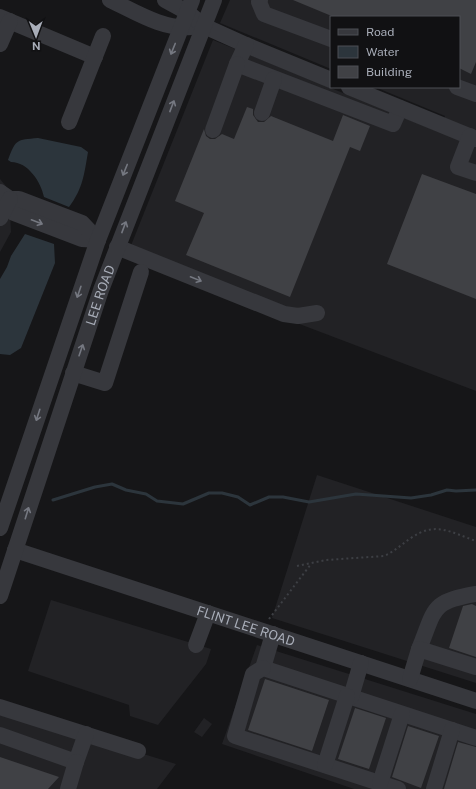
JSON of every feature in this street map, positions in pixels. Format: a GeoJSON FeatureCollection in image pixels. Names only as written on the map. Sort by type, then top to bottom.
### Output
{"type":"FeatureCollection","features":[{"type":"Feature","properties":{"kind":"street"},"geometry":{"type":"LineString","coordinates":[[110,0],[163,23],[182,28],[204,26],[330,80]]}},
{"type":"Feature","properties":{"kind":"street"},"geometry":{"type":"LineString","coordinates":[[165,0],[190,6],[204,26]]}},
{"type":"Feature","properties":{"kind":"street","name":"LEE ROAD"},"geometry":{"type":"LineString","coordinates":[[0,596],[73,373],[117,246],[214,0]]}},
{"type":"Feature","properties":{"kind":"street"},"geometry":{"type":"LineString","coordinates":[[260,0],[259,2],[264,14],[330,39]]}},
{"type":"Feature","properties":{"kind":"street","name":"LEE ROAD"},"geometry":{"type":"LineString","coordinates":[[0,528],[98,240],[190,6]]}},
{"type":"Feature","properties":{"kind":"street"},"geometry":{"type":"LineString","coordinates":[[0,44],[5,19],[95,57]]}},
{"type":"Feature","properties":{"kind":"street"},"geometry":{"type":"LineString","coordinates":[[69,122],[103,36]]}},
{"type":"Feature","properties":{"kind":"street"},"geometry":{"type":"LineString","coordinates":[[212,130],[237,64],[246,45]]}},
{"type":"Feature","properties":{"kind":"street"},"geometry":{"type":"LineString","coordinates":[[237,64],[393,124],[400,108]]}},
{"type":"Feature","properties":{"kind":"street"},"geometry":{"type":"LineString","coordinates":[[262,113],[274,79]]}},
{"type":"Feature","properties":{"kind":"street"},"geometry":{"type":"LineString","coordinates":[[354,88],[371,91],[400,108],[473,138],[458,167],[476,173]]}},
{"type":"Feature","properties":{"kind":"street"},"geometry":{"type":"LineString","coordinates":[[460,88],[476,94]]}},
{"type":"Feature","properties":{"kind":"street"},"geometry":{"type":"LineString","coordinates":[[0,218],[5,196],[19,199],[82,223],[98,240]]}},
{"type":"Feature","properties":{"kind":"street"},"geometry":{"type":"LineString","coordinates":[[117,246],[284,314],[298,316],[317,313]]}},
{"type":"Feature","properties":{"kind":"street"},"geometry":{"type":"LineString","coordinates":[[73,373],[106,383],[141,272]]}},
{"type":"Feature","properties":{"kind":"street","name":"FLINT LEE ROAD"},"geometry":{"type":"LineString","coordinates":[[16,550],[476,701]]}},
{"type":"Feature","properties":{"kind":"street"},"geometry":{"type":"LineString","coordinates":[[410,679],[419,649],[436,607],[451,598],[476,594]]}},
{"type":"Feature","properties":{"kind":"street"},"geometry":{"type":"LineString","coordinates":[[196,645],[208,613]]}},
{"type":"Feature","properties":{"kind":"street"},"geometry":{"type":"LineString","coordinates":[[263,668],[267,633]]}},
{"type":"Feature","properties":{"kind":"street"},"geometry":{"type":"LineString","coordinates":[[419,649],[476,667]]}},
{"type":"Feature","properties":{"kind":"street"},"geometry":{"type":"LineString","coordinates":[[325,765],[361,663]]}},
{"type":"Feature","properties":{"kind":"street"},"geometry":{"type":"LineString","coordinates":[[398,789],[235,736],[253,674],[263,668],[476,738]]}},
{"type":"Feature","properties":{"kind":"street"},"geometry":{"type":"LineString","coordinates":[[0,707],[138,752]]}},
{"type":"Feature","properties":{"kind":"street"},"geometry":{"type":"LineString","coordinates":[[380,783],[402,714]]}},
{"type":"Feature","properties":{"kind":"street"},"geometry":{"type":"LineString","coordinates":[[434,789],[452,730]]}},
{"type":"Feature","properties":{"kind":"street"},"geometry":{"type":"LineString","coordinates":[[68,789],[86,734]]}},
{"type":"Feature","properties":{"kind":"street"},"geometry":{"type":"LineString","coordinates":[[0,735],[76,762]]}},
{"type":"Feature","properties":{"kind":"path"},"geometry":{"type":"LineString","coordinates":[[297,566],[312,563],[384,556],[391,553],[418,533],[430,528],[438,528],[476,541]]}},
{"type":"Feature","properties":{"kind":"path"},"geometry":{"type":"LineString","coordinates":[[267,633],[312,563]]}},
{"type":"Feature","properties":{"kind":"shaded area"},"geometry":{"type":"Polygon","coordinates":[[[230,0],[476,0],[476,391],[126,258],[213,40],[439,132],[445,116],[377,88],[460,88],[460,16],[330,16],[330,69],[220,23],[230,0]]]}},
{"type":"Feature","properties":{"kind":"shaded area"},"geometry":{"type":"Polygon","coordinates":[[[0,179],[9,190],[11,232],[0,252],[0,179]]]}},
{"type":"Feature","properties":{"kind":"shaded area"},"geometry":{"type":"Polygon","coordinates":[[[317,475],[476,527],[476,683],[272,618],[317,475]]]}},
{"type":"Feature","properties":{"kind":"shaded area"},"geometry":{"type":"Polygon","coordinates":[[[51,600],[211,649],[206,664],[158,725],[130,716],[129,705],[28,671],[51,600]]]}},
{"type":"Feature","properties":{"kind":"shaded area"},"geometry":{"type":"Polygon","coordinates":[[[257,645],[476,714],[476,789],[354,789],[222,744],[257,645]]]}},
{"type":"Feature","properties":{"kind":"shaded area"},"geometry":{"type":"Polygon","coordinates":[[[0,710],[176,764],[157,789],[0,789],[0,710]]]}},
{"type":"Feature","properties":{"kind":"shaded area"},"geometry":{"type":"Polygon","coordinates":[[[204,718],[212,724],[202,737],[194,732],[204,718]]]}},
{"type":"Feature","properties":{"kind":"water"},"geometry":{"type":"Polygon","coordinates":[[[38,138],[81,147],[88,152],[80,187],[69,207],[44,197],[40,185],[33,174],[23,165],[8,160],[15,144],[21,140],[38,138]]]}},
{"type":"Feature","properties":{"kind":"water"},"geometry":{"type":"Polygon","coordinates":[[[25,234],[54,244],[55,263],[21,348],[10,355],[0,354],[0,279],[11,256],[25,234]]]}},
{"type":"Feature","properties":{"kind":"building"},"geometry":{"type":"Polygon","coordinates":[[[293,0],[476,0],[476,62],[471,74],[460,68],[460,16],[332,16],[293,0]]]}},
{"type":"Feature","properties":{"kind":"building"},"geometry":{"type":"Polygon","coordinates":[[[247,107],[253,109],[253,115],[258,122],[264,122],[271,116],[333,141],[343,115],[370,126],[360,151],[350,147],[290,297],[186,255],[204,213],[175,201],[204,129],[206,136],[210,139],[215,139],[222,134],[234,139],[247,107]]]}},
{"type":"Feature","properties":{"kind":"building"},"geometry":{"type":"Polygon","coordinates":[[[422,174],[476,194],[476,299],[387,264],[422,174]]]}},
{"type":"Feature","properties":{"kind":"building"},"geometry":{"type":"Polygon","coordinates":[[[472,604],[476,606],[476,657],[449,648],[463,606],[472,604]]]}},
{"type":"Feature","properties":{"kind":"building"},"geometry":{"type":"Polygon","coordinates":[[[265,679],[329,700],[312,751],[248,730],[265,679]]]}},
{"type":"Feature","properties":{"kind":"building"},"geometry":{"type":"Polygon","coordinates":[[[355,708],[386,718],[369,769],[338,759],[355,708]]]}},
{"type":"Feature","properties":{"kind":"building"},"geometry":{"type":"Polygon","coordinates":[[[408,726],[439,736],[421,788],[392,777],[408,726]]]}},
{"type":"Feature","properties":{"kind":"building"},"geometry":{"type":"Polygon","coordinates":[[[458,742],[476,747],[476,789],[444,789],[458,742]]]}},
{"type":"Feature","properties":{"kind":"building"},"geometry":{"type":"Polygon","coordinates":[[[0,757],[59,777],[48,789],[0,789],[0,757]]]}},
{"type":"Feature","properties":{"kind":"waterway"},"geometry":{"type":"LineString","coordinates":[[53,500],[95,487],[112,484],[126,490],[146,494],[157,501],[183,504],[209,493],[222,493],[238,497],[250,505],[269,497],[283,497],[309,502],[356,494],[411,498],[431,495],[447,490],[476,490]]}}]}
